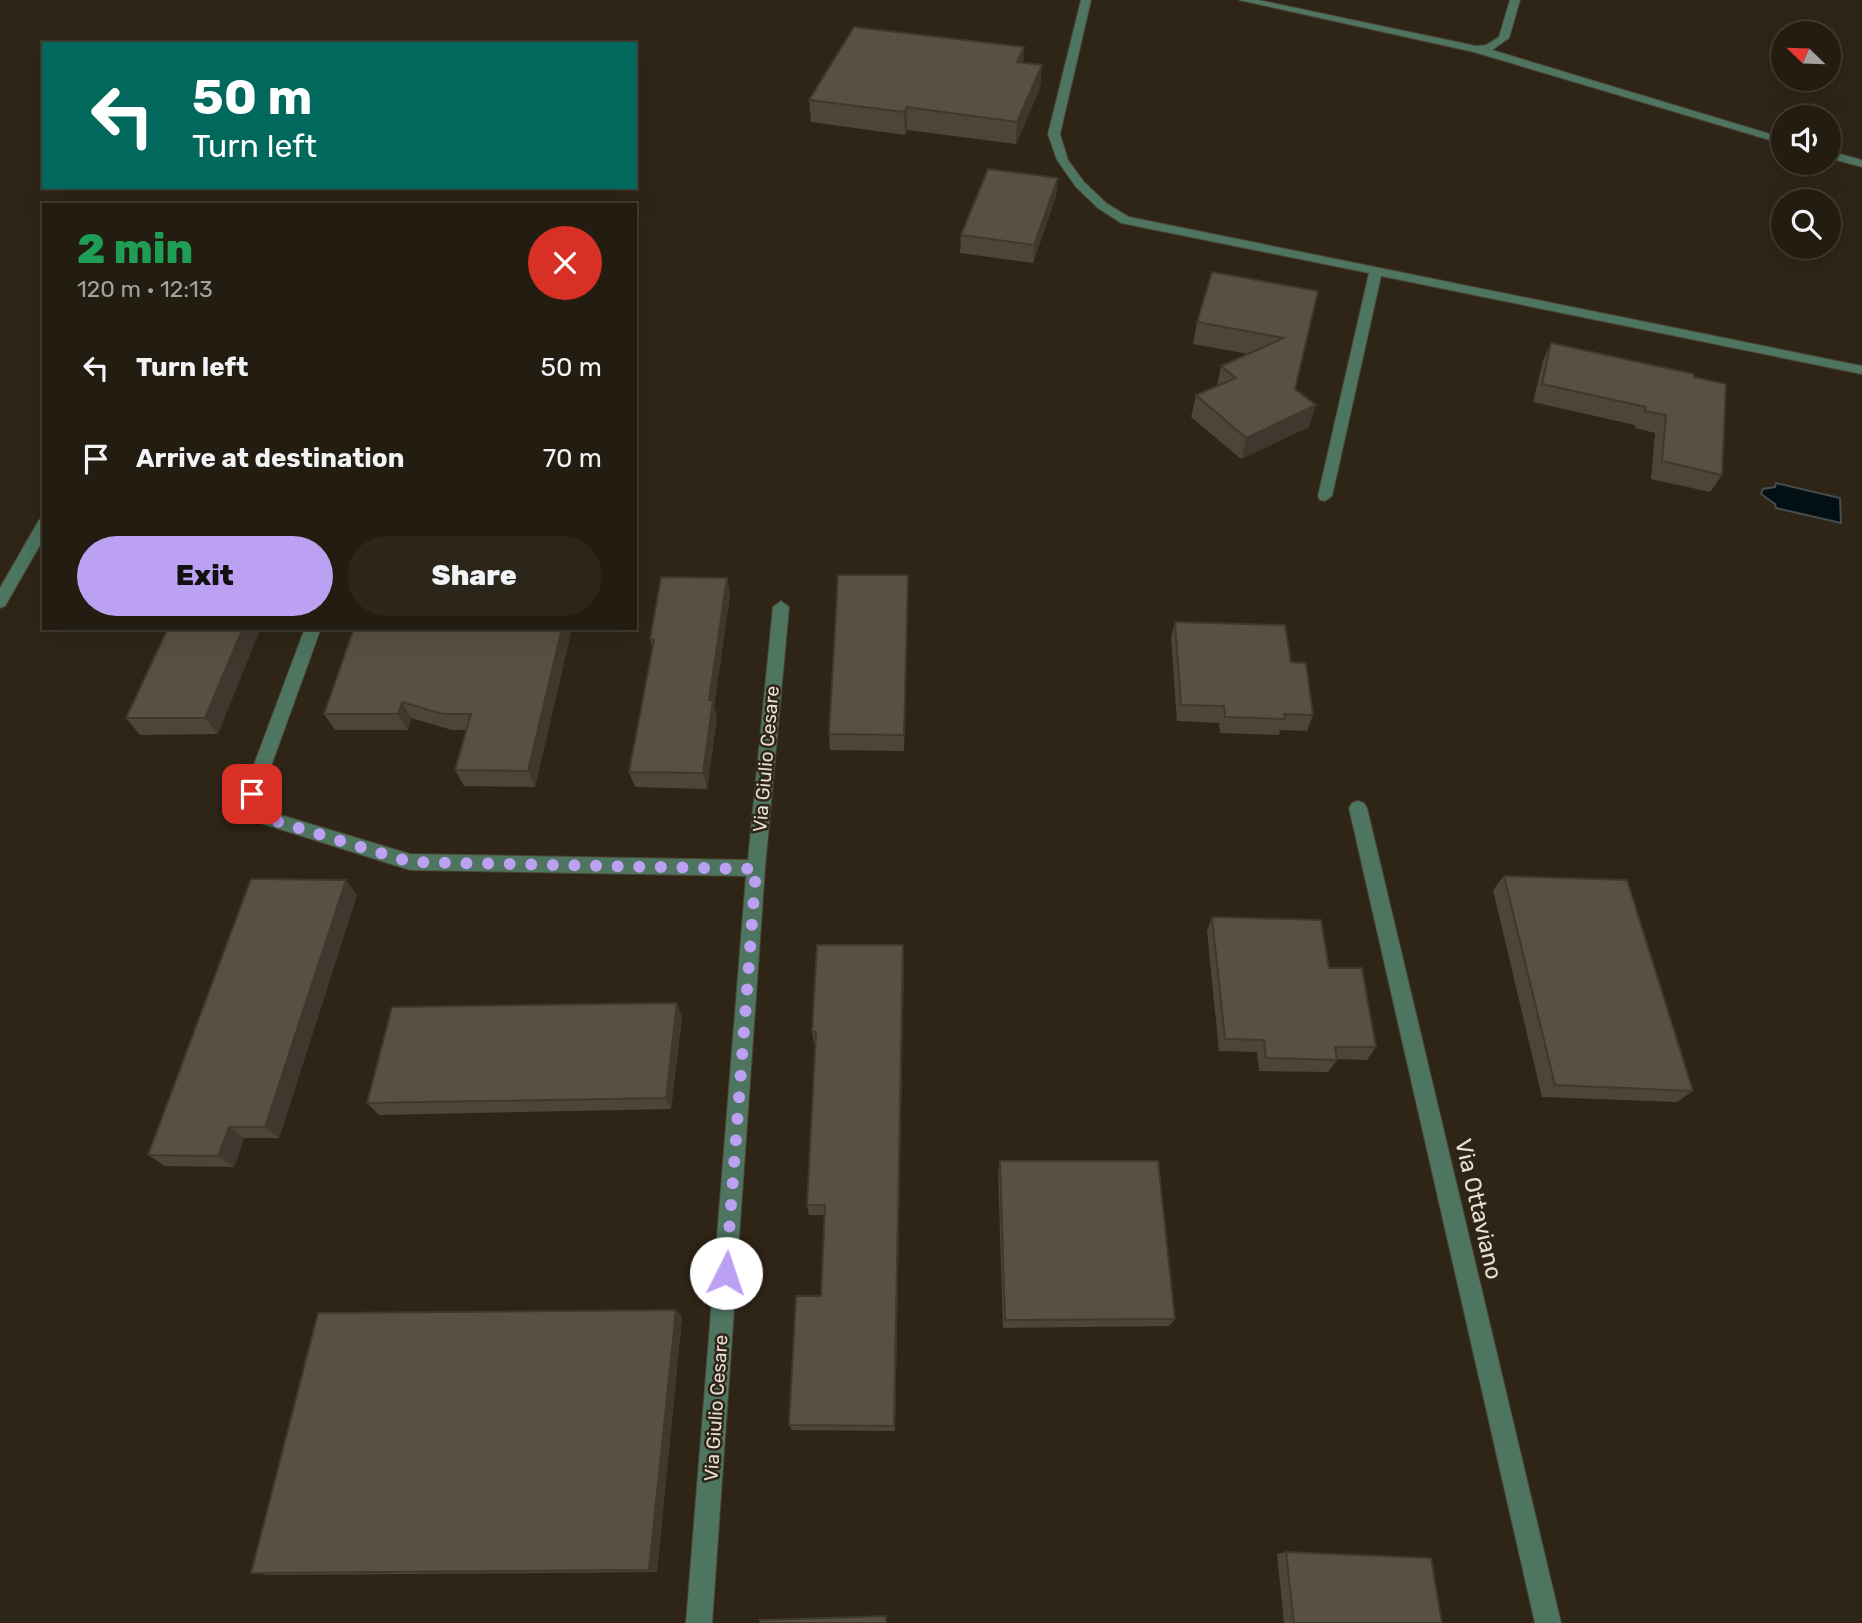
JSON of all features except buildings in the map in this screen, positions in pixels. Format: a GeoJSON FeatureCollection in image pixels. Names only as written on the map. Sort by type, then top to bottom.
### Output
{"type":"FeatureCollection","features":[{"type":"Feature","properties":{"kind":"street"},"geometry":{"type":"LineString","coordinates":[[1086,0],[1054,134],[1074,177],[1091,199],[1108,212],[1125,220],[1862,370]]}},
{"type":"Feature","properties":{"kind":"street"},"geometry":{"type":"LineString","coordinates":[[1244,0],[1476,50],[1771,137]]}},
{"type":"Feature","properties":{"kind":"street"},"geometry":{"type":"LineString","coordinates":[[1476,50],[1489,48],[1504,38],[1515,0]]}},
{"type":"Feature","properties":{"kind":"street"},"geometry":{"type":"LineString","coordinates":[[1841,158],[1862,164]]}},
{"type":"Feature","properties":{"kind":"street"},"geometry":{"type":"LineString","coordinates":[[1325,496],[1376,269]]}},
{"type":"Feature","properties":{"kind":"street"},"geometry":{"type":"LineString","coordinates":[[0,602],[42,528]]}},
{"type":"Feature","properties":{"kind":"street","name":"Via Giulio Cesare"},"geometry":{"type":"LineString","coordinates":[[699,1623],[756,869],[781,607]]}},
{"type":"Feature","properties":{"kind":"street"},"geometry":{"type":"LineString","coordinates":[[312,630],[252,794],[254,810],[266,818],[410,862],[756,869]]}},
{"type":"Feature","properties":{"kind":"street","name":"Via Ottaviano"},"geometry":{"type":"LineString","coordinates":[[1358,807],[1548,1623]]}},
{"type":"Feature","properties":{"kind":"shaded area"},"geometry":{"type":"Polygon","coordinates":[[[1776,483],[1840,498],[1841,523],[1776,508],[1775,504],[1761,494],[1763,489],[1775,487],[1776,483]]]}},
{"type":"Feature","properties":{"kind":"route"},"geometry":{"type":"LineString","coordinates":[[252,794],[254,810],[266,818],[410,862],[756,869],[726,1273]]}}]}
